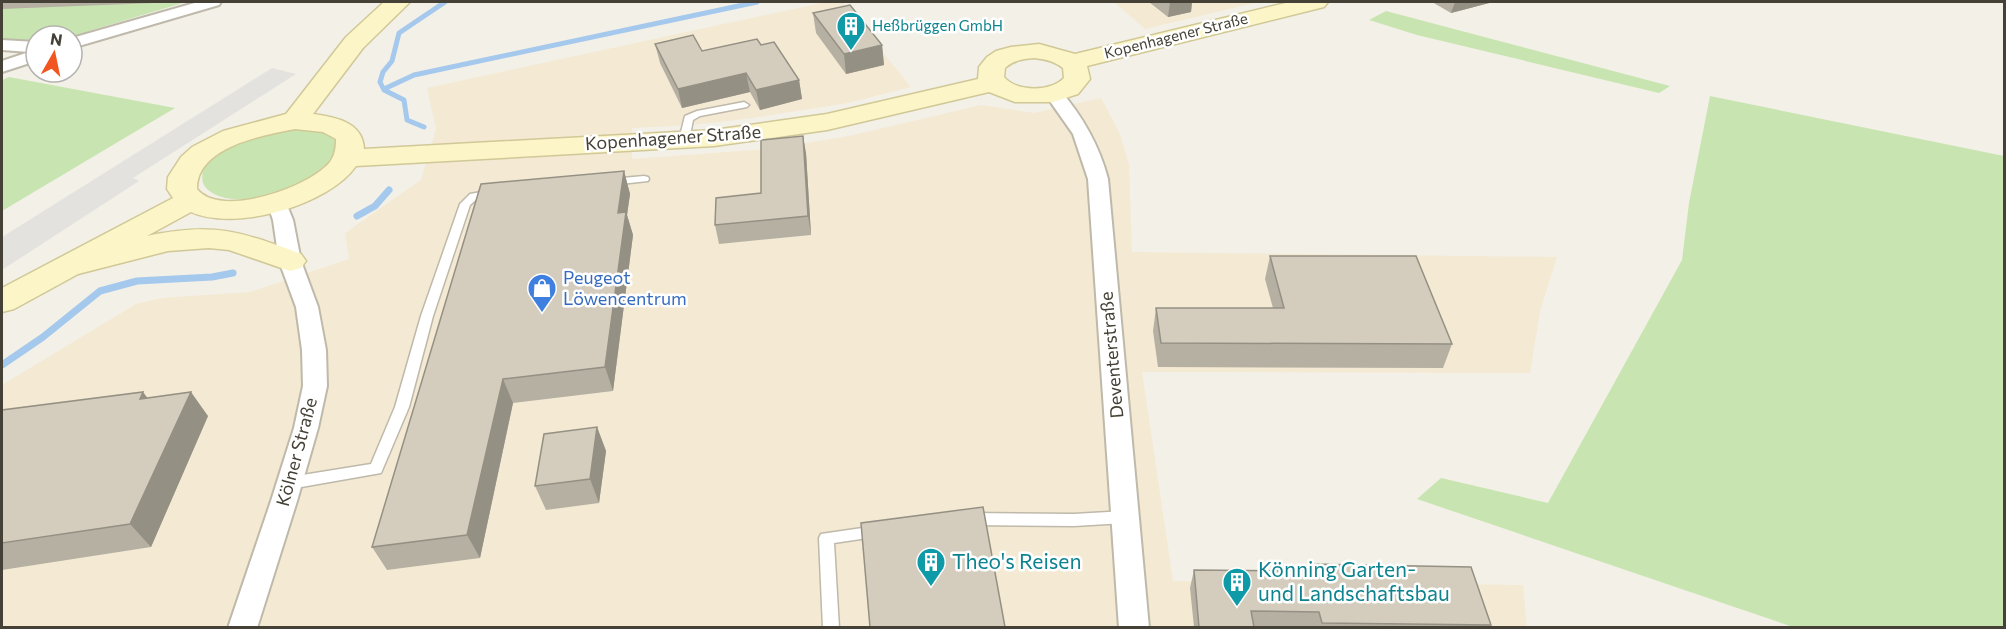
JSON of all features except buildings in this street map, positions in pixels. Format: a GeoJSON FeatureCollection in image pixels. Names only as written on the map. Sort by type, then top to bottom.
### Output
{"type":"FeatureCollection","features":[{"type":"Feature","properties":{"kind":"main road"},"geometry":{"type":"LineString","coordinates":[[295,121],[348,49],[361,34],[398,2]]}},
{"type":"Feature","properties":{"kind":"main road","name":"Kopenhagener Straße"},"geometry":{"type":"LineString","coordinates":[[1071,62],[1316,2]]}},
{"type":"Feature","properties":{"kind":"main road"},"geometry":{"type":"LineString","coordinates":[[1020,52],[1046,52],[1071,62],[1077,72],[1076,79],[1072,85],[1054,94],[1026,96],[1002,89],[990,75],[998,60],[1020,52]]}},
{"type":"Feature","properties":{"kind":"main road","name":"Kopenhagener Straße"},"geometry":{"type":"LineString","coordinates":[[347,158],[684,140],[754,133],[827,122],[995,83]]}},
{"type":"Feature","properties":{"kind":"main road"},"geometry":{"type":"LineString","coordinates":[[295,121],[317,122],[334,126],[346,134],[350,145],[347,158],[338,170],[322,183],[277,202],[226,210],[205,207],[190,201],[182,189],[183,175],[195,159],[215,145],[240,133],[267,125],[295,121]]}},
{"type":"Feature","properties":{"kind":"main road"},"geometry":{"type":"LineString","coordinates":[[2,301],[190,201]]}},
{"type":"Feature","properties":{"kind":"main road"},"geometry":{"type":"LineString","coordinates":[[67,266],[109,258],[160,243],[208,238],[243,244],[290,261]]}},
{"type":"Feature","properties":{"kind":"street"},"geometry":{"type":"LineString","coordinates":[[84,40],[213,2]]}},
{"type":"Feature","properties":{"kind":"street"},"geometry":{"type":"LineString","coordinates":[[2,45],[24,46]]}},
{"type":"Feature","properties":{"kind":"street"},"geometry":{"type":"LineString","coordinates":[[2,67],[24,59]]}},
{"type":"Feature","properties":{"kind":"street","name":"Deventerstraße"},"geometry":{"type":"LineString","coordinates":[[1054,94],[1066,106],[1087,142],[1098,179],[1134,627]]}},
{"type":"Feature","properties":{"kind":"street","name":"Kölner Straße"},"geometry":{"type":"LineString","coordinates":[[242,627],[290,483],[315,386],[314,350],[307,307],[290,261],[277,202]]}},
{"type":"Feature","properties":{"kind":"lane"},"geometry":{"type":"LineString","coordinates":[[684,140],[688,118],[697,114],[744,105]]}},
{"type":"Feature","properties":{"kind":"lane"},"geometry":{"type":"LineString","coordinates":[[599,183],[644,179]]}},
{"type":"Feature","properties":{"kind":"lane"},"geometry":{"type":"LineString","coordinates":[[290,483],[376,469],[402,407],[427,316],[465,204],[474,196],[510,192]]}},
{"type":"Feature","properties":{"kind":"lane"},"geometry":{"type":"LineString","coordinates":[[956,521],[980,518],[1074,520],[1125,517]]}},
{"type":"Feature","properties":{"kind":"lane"},"geometry":{"type":"LineString","coordinates":[[831,627],[826,538],[885,530]]}},
{"type":"Feature","properties":{"kind":"shaded area"},"geometry":{"type":"Polygon","coordinates":[[[826,2],[842,2],[911,87],[848,103],[753,118],[692,125],[632,128],[632,159],[768,149],[849,136],[981,105],[1034,113],[1101,98],[1120,134],[1129,165],[1132,252],[1557,257],[1540,311],[1530,373],[1142,372],[1173,581],[1523,585],[1527,627],[2,628],[2,385],[136,304],[162,298],[250,292],[349,259],[345,233],[421,180],[436,129],[427,88],[826,2]]]}},
{"type":"Feature","properties":{"kind":"shaded area"},"geometry":{"type":"Polygon","coordinates":[[[1114,2],[1259,2],[1145,29],[1114,2]]]}},
{"type":"Feature","properties":{"kind":"shaded area"},"geometry":{"type":"Polygon","coordinates":[[[272,68],[296,74],[133,178],[139,181],[2,270],[2,237],[272,68]]]}},
{"type":"Feature","properties":{"kind":"green space"},"geometry":{"type":"Polygon","coordinates":[[[2,2],[186,2],[89,31],[84,36],[84,24],[24,24],[24,42],[2,41],[2,2]]]}},
{"type":"Feature","properties":{"kind":"green space"},"geometry":{"type":"Polygon","coordinates":[[[1386,11],[1670,86],[1659,93],[1417,35],[1369,20],[1386,11]]]}},
{"type":"Feature","properties":{"kind":"green space"},"geometry":{"type":"Polygon","coordinates":[[[9,77],[24,80],[24,84],[46,84],[175,108],[2,211],[2,80],[9,77]]]}},
{"type":"Feature","properties":{"kind":"green space"},"geometry":{"type":"Polygon","coordinates":[[[1710,96],[2004,156],[2004,627],[1793,627],[1417,499],[1441,478],[1548,503],[1682,260],[1689,203],[1710,96]]]}},
{"type":"Feature","properties":{"kind":"green space"},"geometry":{"type":"Polygon","coordinates":[[[285,128],[309,128],[323,132],[335,140],[339,147],[332,160],[321,172],[291,189],[274,195],[256,198],[225,198],[212,193],[204,186],[203,172],[209,162],[220,153],[248,140],[285,128]]]}},
{"type":"Feature","properties":{"kind":"waterway"},"geometry":{"type":"LineString","coordinates":[[424,127],[407,120],[404,100],[384,90],[380,82],[383,72],[392,61],[399,33],[445,2]]}},
{"type":"Feature","properties":{"kind":"waterway"},"geometry":{"type":"LineString","coordinates":[[384,89],[414,75],[757,2]]}},
{"type":"Feature","properties":{"kind":"waterway"},"geometry":{"type":"LineString","coordinates":[[357,216],[375,206],[389,190]]}},
{"type":"Feature","properties":{"kind":"waterway"},"geometry":{"type":"LineString","coordinates":[[2,365],[43,337],[100,291],[137,281],[212,277],[233,273]]}},
{"type":"Feature","properties":{"kind":"place","name":"Heßbrüggen GmbH"},"geometry":{"type":"Point","coordinates":[851,52]}},
{"type":"Feature","properties":{"kind":"place","name":"Peugeot Löwencentrum"},"geometry":{"type":"Point","coordinates":[542,314]}},
{"type":"Feature","properties":{"kind":"place","name":"Theo's Reisen"},"geometry":{"type":"Point","coordinates":[931,588]}},
{"type":"Feature","properties":{"kind":"place","name":"Könning Garten- und Landschaftsbau"},"geometry":{"type":"Point","coordinates":[1237,608]}}]}
